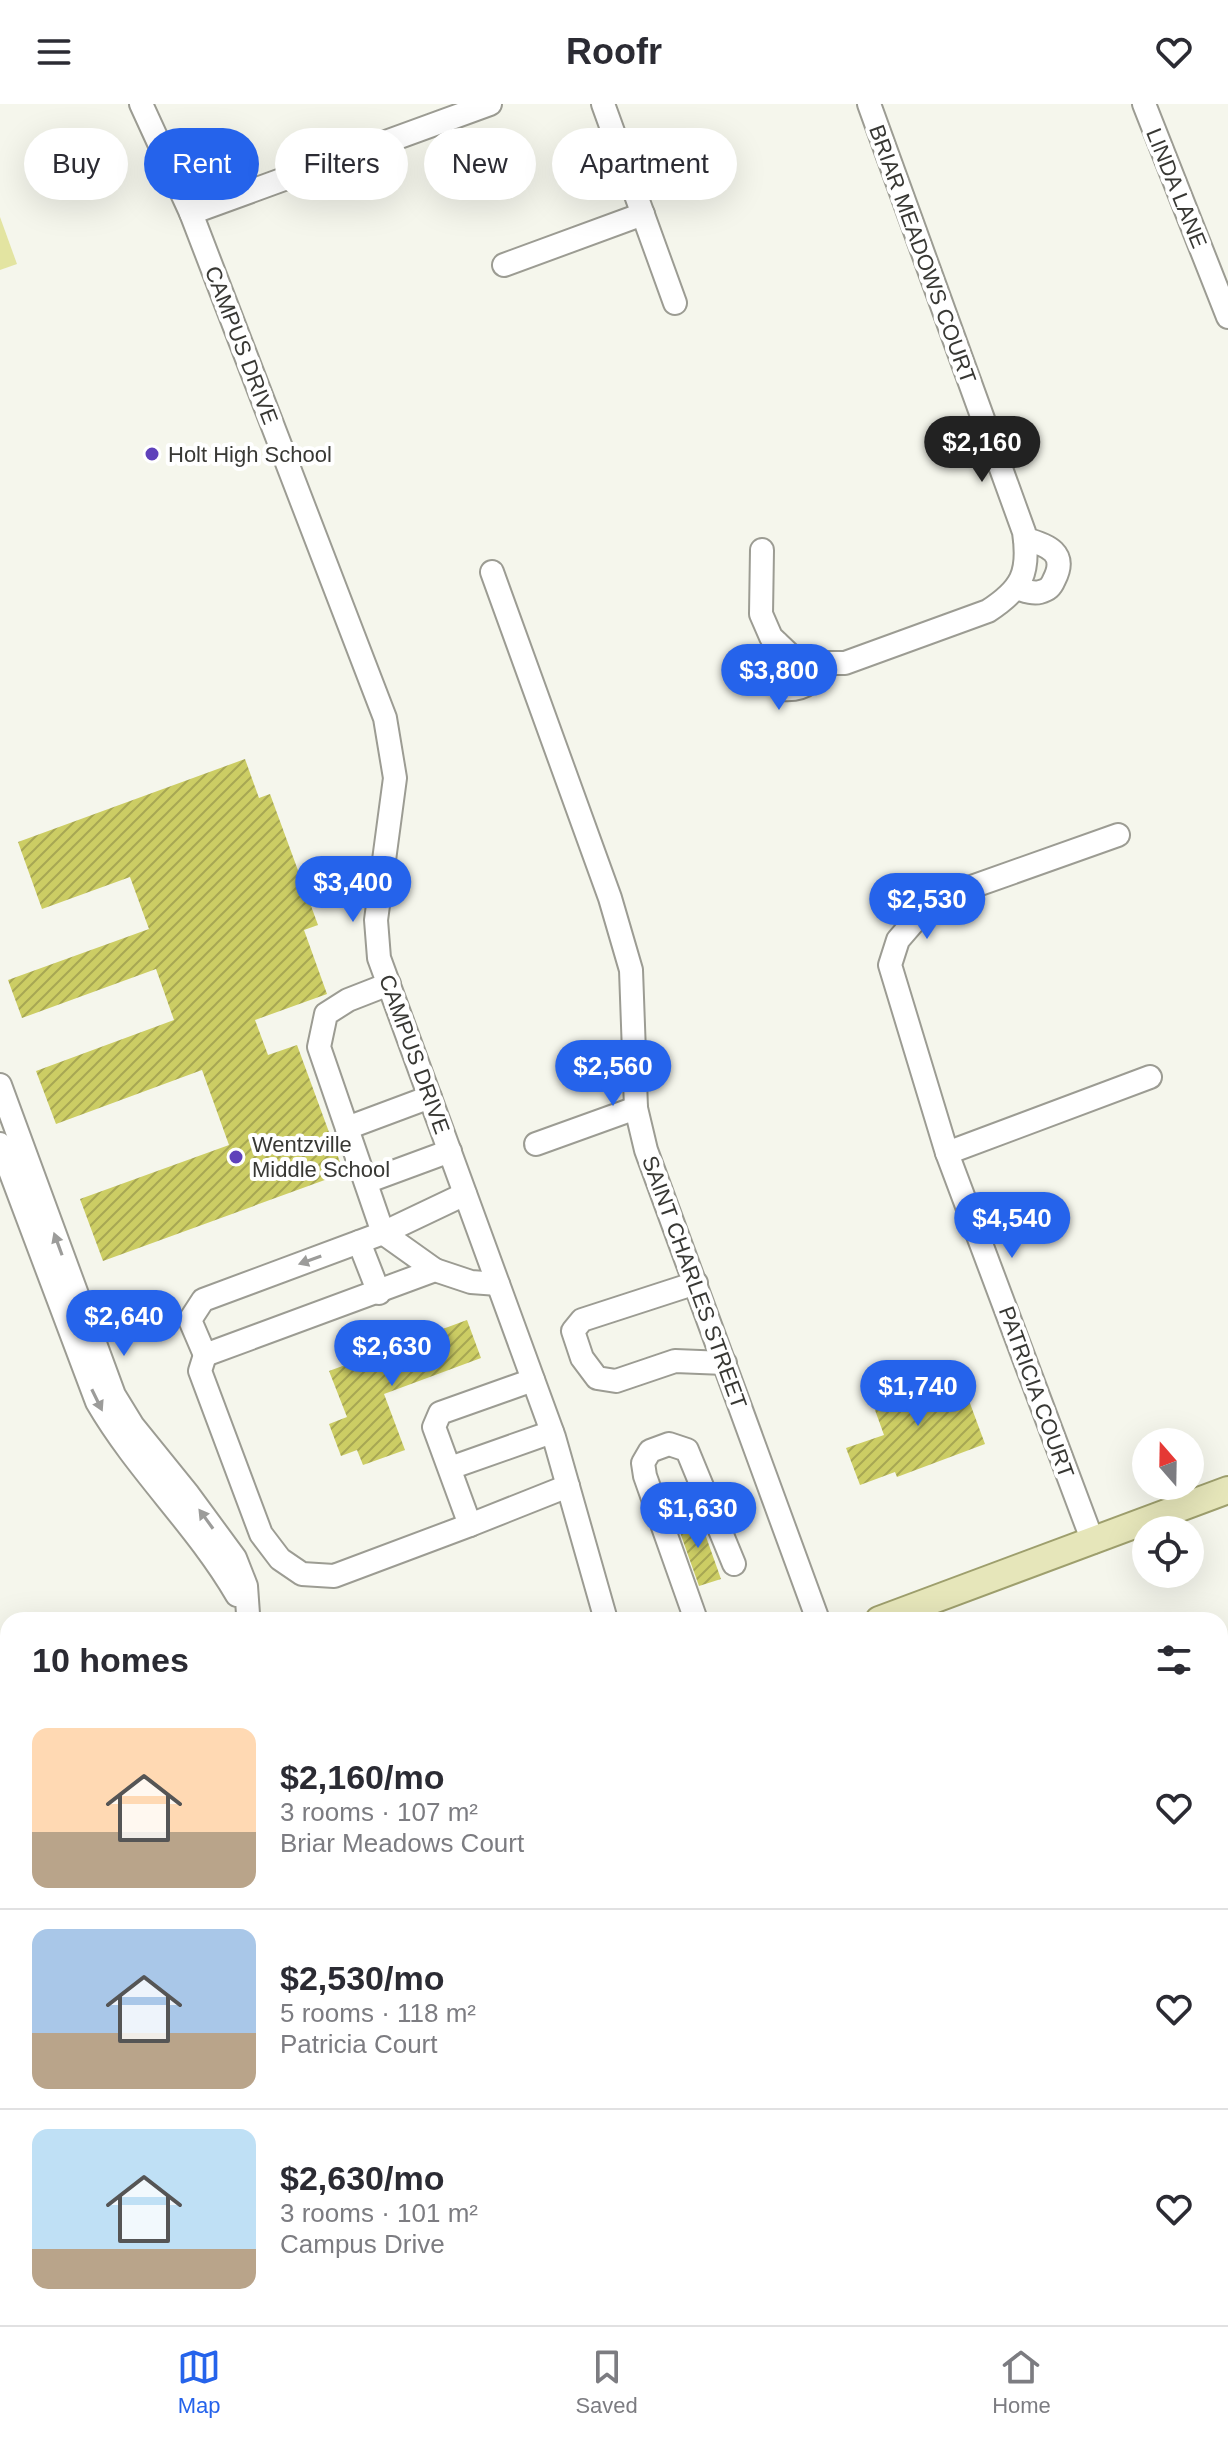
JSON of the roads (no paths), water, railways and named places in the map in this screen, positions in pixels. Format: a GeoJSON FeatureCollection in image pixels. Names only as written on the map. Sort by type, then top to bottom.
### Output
{"type":"FeatureCollection","features":[{"type":"Feature","properties":{"kind":"main road"},"geometry":{"type":"LineString","coordinates":[[901,1612],[1228,1490]]}},
{"type":"Feature","properties":{"kind":"street","name":"CAMPUS DRIVE"},"geometry":{"type":"LineString","coordinates":[[141,104],[191,213],[385,718],[395,778],[376,920],[379,958],[552,1432],[604,1612]]}},
{"type":"Feature","properties":{"kind":"street"},"geometry":{"type":"LineString","coordinates":[[191,213],[490,104]]}},
{"type":"Feature","properties":{"kind":"street"},"geometry":{"type":"LineString","coordinates":[[603,104],[675,303]]}},
{"type":"Feature","properties":{"kind":"street","name":"BRIAR MEADOWS COURT"},"geometry":{"type":"LineString","coordinates":[[869,104],[1025,539],[1028,555],[1024,575],[1016,588]]}},
{"type":"Feature","properties":{"kind":"street","name":"LINDA LANE"},"geometry":{"type":"LineString","coordinates":[[1144,104],[1228,317]]}},
{"type":"Feature","properties":{"kind":"street"},"geometry":{"type":"LineString","coordinates":[[504,265],[643,214]]}},
{"type":"Feature","properties":{"kind":"street"},"geometry":{"type":"LineString","coordinates":[[762,550],[761,614],[771,637],[791,656],[821,663],[845,663],[988,611],[1008,598],[1016,588],[1033,593],[1050,588],[1060,569],[1056,554],[1044,544],[1025,539]]}},
{"type":"Feature","properties":{"kind":"street","name":"SAINT CHARLES STREET"},"geometry":{"type":"LineString","coordinates":[[492,572],[610,898],[631,970],[636,1108],[646,1150],[815,1612]]}},
{"type":"Feature","properties":{"kind":"street"},"geometry":{"type":"LineString","coordinates":[[777,643],[773,675],[781,689],[797,691],[812,682],[821,663]]}},
{"type":"Feature","properties":{"kind":"street","name":"PATRICIA COURT"},"geometry":{"type":"LineString","coordinates":[[1093,1542],[947,1153],[890,965],[898,940],[917,918],[946,896],[1118,835]]}},
{"type":"Feature","properties":{"kind":"street"},"geometry":{"type":"LineString","coordinates":[[389,984],[348,1000],[326,1014],[319,1047],[383,1233],[435,1270],[471,1282],[498,1284]]}},
{"type":"Feature","properties":{"kind":"street"},"geometry":{"type":"LineString","coordinates":[[947,1153],[1150,1077]]}},
{"type":"Feature","properties":{"kind":"street"},"geometry":{"type":"LineString","coordinates":[[0,1085],[114,1395],[180,1500]]}},
{"type":"Feature","properties":{"kind":"street"},"geometry":{"type":"LineString","coordinates":[[347,1128],[430,1097]]}},
{"type":"Feature","properties":{"kind":"street"},"geometry":{"type":"LineString","coordinates":[[536,1144],[636,1108]]}},
{"type":"Feature","properties":{"kind":"street"},"geometry":{"type":"LineString","coordinates":[[0,1144],[97,1402],[117,1436],[235,1558],[246,1586],[249,1612]]}},
{"type":"Feature","properties":{"kind":"street"},"geometry":{"type":"LineString","coordinates":[[366,1182],[450,1151]]}},
{"type":"Feature","properties":{"kind":"street"},"geometry":{"type":"LineString","coordinates":[[465,1194],[383,1233],[203,1300],[190,1320],[205,1355],[200,1371],[261,1534],[280,1559],[302,1574],[334,1576],[568,1486]]}},
{"type":"Feature","properties":{"kind":"street"},"geometry":{"type":"LineString","coordinates":[[359,1242],[379,1293]]}},
{"type":"Feature","properties":{"kind":"street"},"geometry":{"type":"LineString","coordinates":[[205,1355],[435,1270]]}},
{"type":"Feature","properties":{"kind":"street"},"geometry":{"type":"LineString","coordinates":[[696,1283],[582,1320],[573,1331],[582,1358],[597,1378],[616,1381],[675,1361],[725,1363]]}},
{"type":"Feature","properties":{"kind":"street"},"geometry":{"type":"LineString","coordinates":[[470,1525],[434,1427],[440,1413],[533,1380]]}},
{"type":"Feature","properties":{"kind":"street"},"geometry":{"type":"LineString","coordinates":[[450,1468],[552,1432]]}},
{"type":"Feature","properties":{"kind":"street"},"geometry":{"type":"LineString","coordinates":[[693,1612],[645,1476],[643,1463],[650,1451],[669,1444],[687,1450],[734,1564]]}},
{"type":"Feature","properties":{"kind":"place","name":"Holt High School"},"geometry":{"type":"Point","coordinates":[152,454]}},
{"type":"Feature","properties":{"kind":"place","name":"Wentzville Middle School"},"geometry":{"type":"Point","coordinates":[236,1157]}}]}
